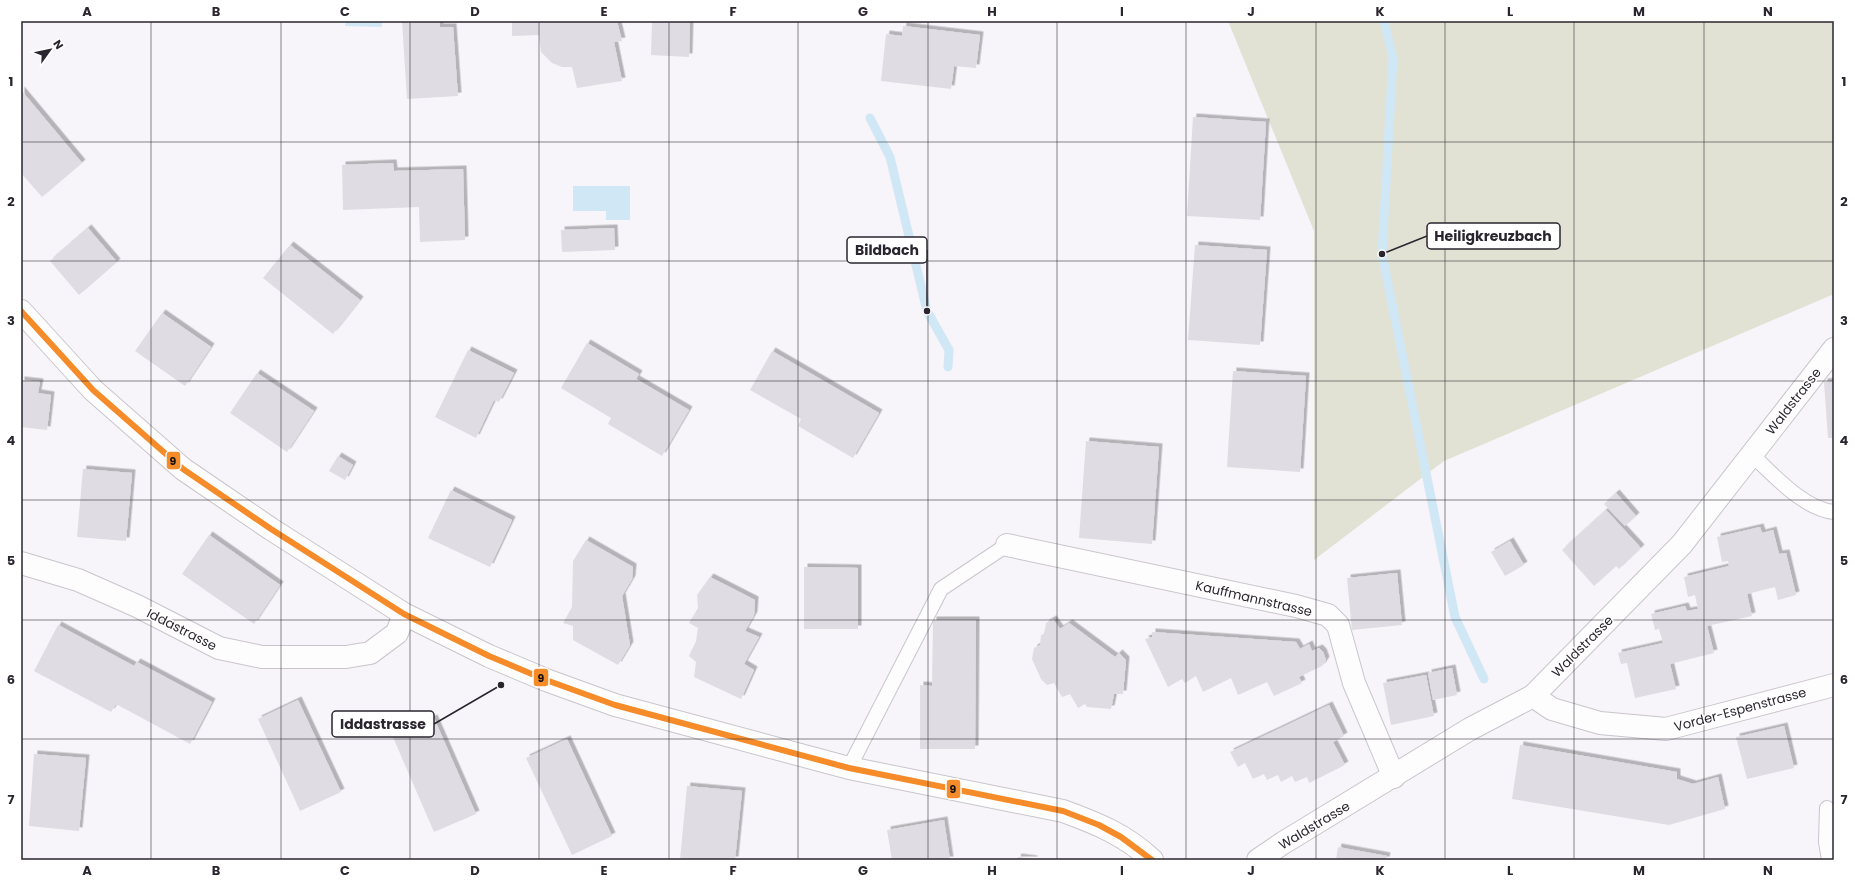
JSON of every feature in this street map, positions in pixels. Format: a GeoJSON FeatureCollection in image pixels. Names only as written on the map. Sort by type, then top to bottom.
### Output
{"type":"FeatureCollection","features":[{"type":"Feature","properties":{"kind":"street"},"geometry":{"type":"LineString","coordinates":[[21,311],[92,390],[183,470],[271,529],[404,614],[521,670],[615,705],[849,768],[1063,811],[1092,821],[1113,831],[1133,844],[1152,860]]}},
{"type":"Feature","properties":{"kind":"street","name":"Waldstrasse"},"geometry":{"type":"LineString","coordinates":[[1258,860],[1283,843],[1394,777],[1470,729],[1533,696],[1682,544],[1834,349]]}},
{"type":"Feature","properties":{"kind":"street","name":"Kauffmannstrasse"},"geometry":{"type":"LineString","coordinates":[[1007,545],[1296,606],[1328,615],[1338,625],[1354,683],[1394,777]]}},
{"type":"Feature","properties":{"kind":"street","name":"Iddastrasse"},"geometry":{"type":"LineString","coordinates":[[21,563],[78,580],[137,606],[218,648],[262,657],[346,657],[370,653],[397,633],[404,614]]}},
{"type":"Feature","properties":{"kind":"street","name":"Vorder-Espenstrasse"},"geometry":{"type":"LineString","coordinates":[[1533,696],[1552,709],[1600,723],[1666,729],[1834,685]]}},
{"type":"Feature","properties":{"kind":"lane"},"geometry":{"type":"LineString","coordinates":[[1751,454],[1807,503],[1825,511],[1834,512]]}},
{"type":"Feature","properties":{"kind":"lane"},"geometry":{"type":"LineString","coordinates":[[849,768],[941,589],[1007,545]]}},
{"type":"Feature","properties":{"kind":"lane"},"geometry":{"type":"LineString","coordinates":[[1827,808],[1826,842],[1830,860]]}},
{"type":"Feature","properties":{"kind":"shaded area"},"geometry":{"type":"Polygon","coordinates":[[[1228,21],[1834,21],[1834,294],[1444,461],[1314,560],[1314,231],[1228,21]]]}},
{"type":"Feature","properties":{"kind":"water"},"geometry":{"type":"Polygon","coordinates":[[[346,21],[382,21],[382,27],[345,26],[346,21]]]}},
{"type":"Feature","properties":{"kind":"water"},"geometry":{"type":"Polygon","coordinates":[[[573,186],[630,186],[630,220],[606,220],[606,211],[573,211],[573,186]]]}},
{"type":"Feature","properties":{"kind":"building"},"geometry":{"type":"Polygon","coordinates":[[[402,21],[440,21],[440,27],[453,27],[458,96],[407,99],[402,21]]]}},
{"type":"Feature","properties":{"kind":"building"},"geometry":{"type":"Polygon","coordinates":[[[512,21],[617,21],[622,41],[614,42],[622,81],[577,88],[572,67],[562,67],[552,63],[541,52],[539,35],[512,36],[512,21]]]}},
{"type":"Feature","properties":{"kind":"building"},"geometry":{"type":"Polygon","coordinates":[[[652,21],[690,21],[689,57],[651,55],[652,21]]]}},
{"type":"Feature","properties":{"kind":"building"},"geometry":{"type":"Polygon","coordinates":[[[903,26],[980,35],[976,68],[954,66],[951,89],[881,81],[886,34],[902,36],[903,26]]]}},
{"type":"Feature","properties":{"kind":"building"},"geometry":{"type":"Polygon","coordinates":[[[21,90],[82,163],[42,197],[21,173],[21,90]]]}},
{"type":"Feature","properties":{"kind":"building"},"geometry":{"type":"Polygon","coordinates":[[[1193,117],[1266,122],[1260,220],[1187,216],[1193,117]]]}},
{"type":"Feature","properties":{"kind":"building"},"geometry":{"type":"Polygon","coordinates":[[[393,163],[394,171],[463,169],[465,240],[420,242],[419,207],[343,210],[342,165],[393,163]]]}},
{"type":"Feature","properties":{"kind":"building"},"geometry":{"type":"Polygon","coordinates":[[[88,228],[117,262],[79,295],[50,261],[88,228]]]}},
{"type":"Feature","properties":{"kind":"building"},"geometry":{"type":"Polygon","coordinates":[[[614,228],[615,250],[562,252],[561,230],[614,228]]]}},
{"type":"Feature","properties":{"kind":"building"},"geometry":{"type":"Polygon","coordinates":[[[290,245],[360,300],[333,334],[263,278],[290,245]]]}},
{"type":"Feature","properties":{"kind":"building"},"geometry":{"type":"Polygon","coordinates":[[[1195,245],[1267,250],[1260,345],[1188,340],[1195,245]]]}},
{"type":"Feature","properties":{"kind":"building"},"geometry":{"type":"Polygon","coordinates":[[[162,313],[211,347],[185,386],[135,351],[162,313]]]}},
{"type":"Feature","properties":{"kind":"building"},"geometry":{"type":"Polygon","coordinates":[[[587,343],[639,374],[636,379],[689,410],[662,456],[608,424],[611,418],[561,388],[587,343]]]}},
{"type":"Feature","properties":{"kind":"building"},"geometry":{"type":"Polygon","coordinates":[[[468,350],[514,373],[499,402],[494,400],[476,438],[435,417],[468,350]]]}},
{"type":"Feature","properties":{"kind":"building"},"geometry":{"type":"Polygon","coordinates":[[[772,351],[879,413],[853,458],[798,426],[801,419],[750,390],[772,351]]]}},
{"type":"Feature","properties":{"kind":"building"},"geometry":{"type":"Polygon","coordinates":[[[1233,371],[1306,376],[1300,472],[1227,467],[1233,371]]]}},
{"type":"Feature","properties":{"kind":"building"},"geometry":{"type":"Polygon","coordinates":[[[257,373],[314,411],[287,452],[230,413],[257,373]]]}},
{"type":"Feature","properties":{"kind":"building"},"geometry":{"type":"Polygon","coordinates":[[[21,380],[40,382],[38,393],[51,395],[47,430],[21,427],[21,380]]]}},
{"type":"Feature","properties":{"kind":"building"},"geometry":{"type":"Polygon","coordinates":[[[1834,381],[1834,438],[1828,438],[1824,382],[1834,381]]]}},
{"type":"Feature","properties":{"kind":"building"},"geometry":{"type":"Polygon","coordinates":[[[1086,441],[1159,447],[1152,544],[1079,538],[1086,441]]]}},
{"type":"Feature","properties":{"kind":"building"},"geometry":{"type":"Polygon","coordinates":[[[338,456],[353,465],[345,480],[329,471],[338,456]]]}},
{"type":"Feature","properties":{"kind":"building"},"geometry":{"type":"Polygon","coordinates":[[[83,469],[132,473],[126,541],[77,537],[83,469]]]}},
{"type":"Feature","properties":{"kind":"building"},"geometry":{"type":"Polygon","coordinates":[[[451,490],[512,520],[490,567],[428,538],[451,490]]]}},
{"type":"Feature","properties":{"kind":"building"},"geometry":{"type":"Polygon","coordinates":[[[1616,493],[1636,516],[1625,526],[1604,504],[1616,493]]]}},
{"type":"Feature","properties":{"kind":"building"},"geometry":{"type":"Polygon","coordinates":[[[1606,510],[1641,548],[1619,569],[1616,566],[1594,586],[1562,550],[1606,510]]]}},
{"type":"Feature","properties":{"kind":"building"},"geometry":{"type":"Polygon","coordinates":[[[1760,527],[1762,533],[1773,530],[1779,554],[1786,553],[1796,595],[1778,600],[1775,587],[1747,594],[1752,616],[1707,626],[1714,653],[1670,664],[1676,689],[1635,698],[1627,663],[1621,664],[1618,653],[1663,643],[1659,629],[1655,630],[1651,614],[1685,606],[1687,611],[1698,609],[1695,595],[1688,597],[1684,577],[1729,566],[1728,561],[1722,562],[1717,537],[1760,527]]]}},
{"type":"Feature","properties":{"kind":"building"},"geometry":{"type":"Polygon","coordinates":[[[209,535],[280,585],[254,624],[182,574],[209,535]]]}},
{"type":"Feature","properties":{"kind":"building"},"geometry":{"type":"Polygon","coordinates":[[[586,540],[633,567],[632,579],[622,596],[630,645],[618,665],[573,640],[573,626],[563,623],[572,607],[573,561],[586,540]]]}},
{"type":"Feature","properties":{"kind":"building"},"geometry":{"type":"Polygon","coordinates":[[[1510,541],[1524,565],[1505,576],[1491,552],[1510,541]]]}},
{"type":"Feature","properties":{"kind":"building"},"geometry":{"type":"Polygon","coordinates":[[[804,567],[858,568],[858,629],[804,629],[804,567]]]}},
{"type":"Feature","properties":{"kind":"building"},"geometry":{"type":"Polygon","coordinates":[[[1397,573],[1402,625],[1352,630],[1347,578],[1397,573]]]}},
{"type":"Feature","properties":{"kind":"building"},"geometry":{"type":"Polygon","coordinates":[[[710,577],[755,600],[754,615],[745,631],[759,637],[744,664],[754,670],[741,699],[694,677],[696,662],[689,656],[696,641],[698,628],[689,623],[698,608],[697,595],[710,577]]]}},
{"type":"Feature","properties":{"kind":"building"},"geometry":{"type":"Polygon","coordinates":[[[1053,619],[1060,629],[1069,623],[1115,657],[1119,653],[1126,660],[1123,694],[1114,694],[1111,709],[1087,707],[1085,704],[1078,708],[1070,694],[1062,697],[1054,683],[1047,685],[1041,679],[1032,659],[1034,648],[1040,645],[1041,635],[1044,634],[1046,623],[1053,619]]]}},
{"type":"Feature","properties":{"kind":"building"},"geometry":{"type":"Polygon","coordinates":[[[933,620],[976,620],[975,749],[920,749],[920,685],[932,686],[933,620]]]}},
{"type":"Feature","properties":{"kind":"building"},"geometry":{"type":"Polygon","coordinates":[[[58,625],[134,666],[137,662],[212,702],[190,744],[116,704],[111,712],[34,671],[58,625]]]}},
{"type":"Feature","properties":{"kind":"building"},"geometry":{"type":"Polygon","coordinates":[[[1152,632],[1296,642],[1300,649],[1309,644],[1312,651],[1319,648],[1323,652],[1326,660],[1322,666],[1299,677],[1302,683],[1274,696],[1267,682],[1238,695],[1231,678],[1203,692],[1196,676],[1185,683],[1182,679],[1168,687],[1145,639],[1152,637],[1152,632]]]}},
{"type":"Feature","properties":{"kind":"building"},"geometry":{"type":"Polygon","coordinates":[[[1452,668],[1457,695],[1433,700],[1428,673],[1452,668]]]}},
{"type":"Feature","properties":{"kind":"building"},"geometry":{"type":"Polygon","coordinates":[[[1426,675],[1434,716],[1391,725],[1383,683],[1426,675]]]}},
{"type":"Feature","properties":{"kind":"building"},"geometry":{"type":"Polygon","coordinates":[[[298,700],[341,792],[300,811],[258,719],[298,700]]]}},
{"type":"Feature","properties":{"kind":"building"},"geometry":{"type":"Polygon","coordinates":[[[1329,705],[1344,736],[1333,742],[1345,765],[1309,783],[1307,777],[1295,782],[1292,776],[1281,782],[1278,775],[1267,780],[1264,774],[1253,779],[1245,763],[1238,767],[1230,752],[1329,705]]]}},
{"type":"Feature","properties":{"kind":"building"},"geometry":{"type":"Polygon","coordinates":[[[434,718],[476,814],[434,832],[392,735],[434,718]]]}},
{"type":"Feature","properties":{"kind":"building"},"geometry":{"type":"Polygon","coordinates":[[[1784,726],[1794,768],[1747,779],[1736,737],[1784,726]]]}},
{"type":"Feature","properties":{"kind":"building"},"geometry":{"type":"Polygon","coordinates":[[[567,739],[612,836],[572,855],[526,758],[567,739]]]}},
{"type":"Feature","properties":{"kind":"building"},"geometry":{"type":"Polygon","coordinates":[[[1520,745],[1677,772],[1677,779],[1693,784],[1718,777],[1725,809],[1669,825],[1512,799],[1520,745]]]}},
{"type":"Feature","properties":{"kind":"building"},"geometry":{"type":"Polygon","coordinates":[[[34,754],[86,758],[79,831],[29,826],[34,754]]]}},
{"type":"Feature","properties":{"kind":"building"},"geometry":{"type":"Polygon","coordinates":[[[687,786],[742,791],[735,860],[680,860],[687,786]]]}},
{"type":"Feature","properties":{"kind":"building"},"geometry":{"type":"Polygon","coordinates":[[[944,820],[950,860],[892,860],[887,830],[944,820]]]}},
{"type":"Feature","properties":{"kind":"building"},"geometry":{"type":"Polygon","coordinates":[[[1338,847],[1387,856],[1386,860],[1336,860],[1338,847]]]}},
{"type":"Feature","properties":{"kind":"building"},"geometry":{"type":"Polygon","coordinates":[[[1018,857],[1034,859],[1034,860],[1017,860],[1018,857]]]}},
{"type":"Feature","properties":{"kind":"waterway"},"geometry":{"type":"LineString","coordinates":[[1384,21],[1393,58],[1382,254],[1455,617],[1484,679]]}},
{"type":"Feature","properties":{"kind":"waterway"},"geometry":{"type":"LineString","coordinates":[[870,118],[890,157],[927,311],[949,350],[948,367]]}},
{"type":"Feature","properties":{"kind":"transit line","name":"9"},"geometry":{"type":"LineString","coordinates":[[21,311],[93,390],[183,469],[271,529],[404,614],[489,656],[546,680],[615,705],[849,768],[1063,811],[1099,825],[1121,837],[1152,860]]}},
{"type":"Feature","properties":{"kind":"place","name":"Heiligkreuzbach"},"geometry":{"type":"Point","coordinates":[1382,254]}},
{"type":"Feature","properties":{"kind":"place","name":"Bildbach"},"geometry":{"type":"Point","coordinates":[927,311]}},
{"type":"Feature","properties":{"kind":"place","name":"Iddastrasse"},"geometry":{"type":"Point","coordinates":[501,685]}}]}
